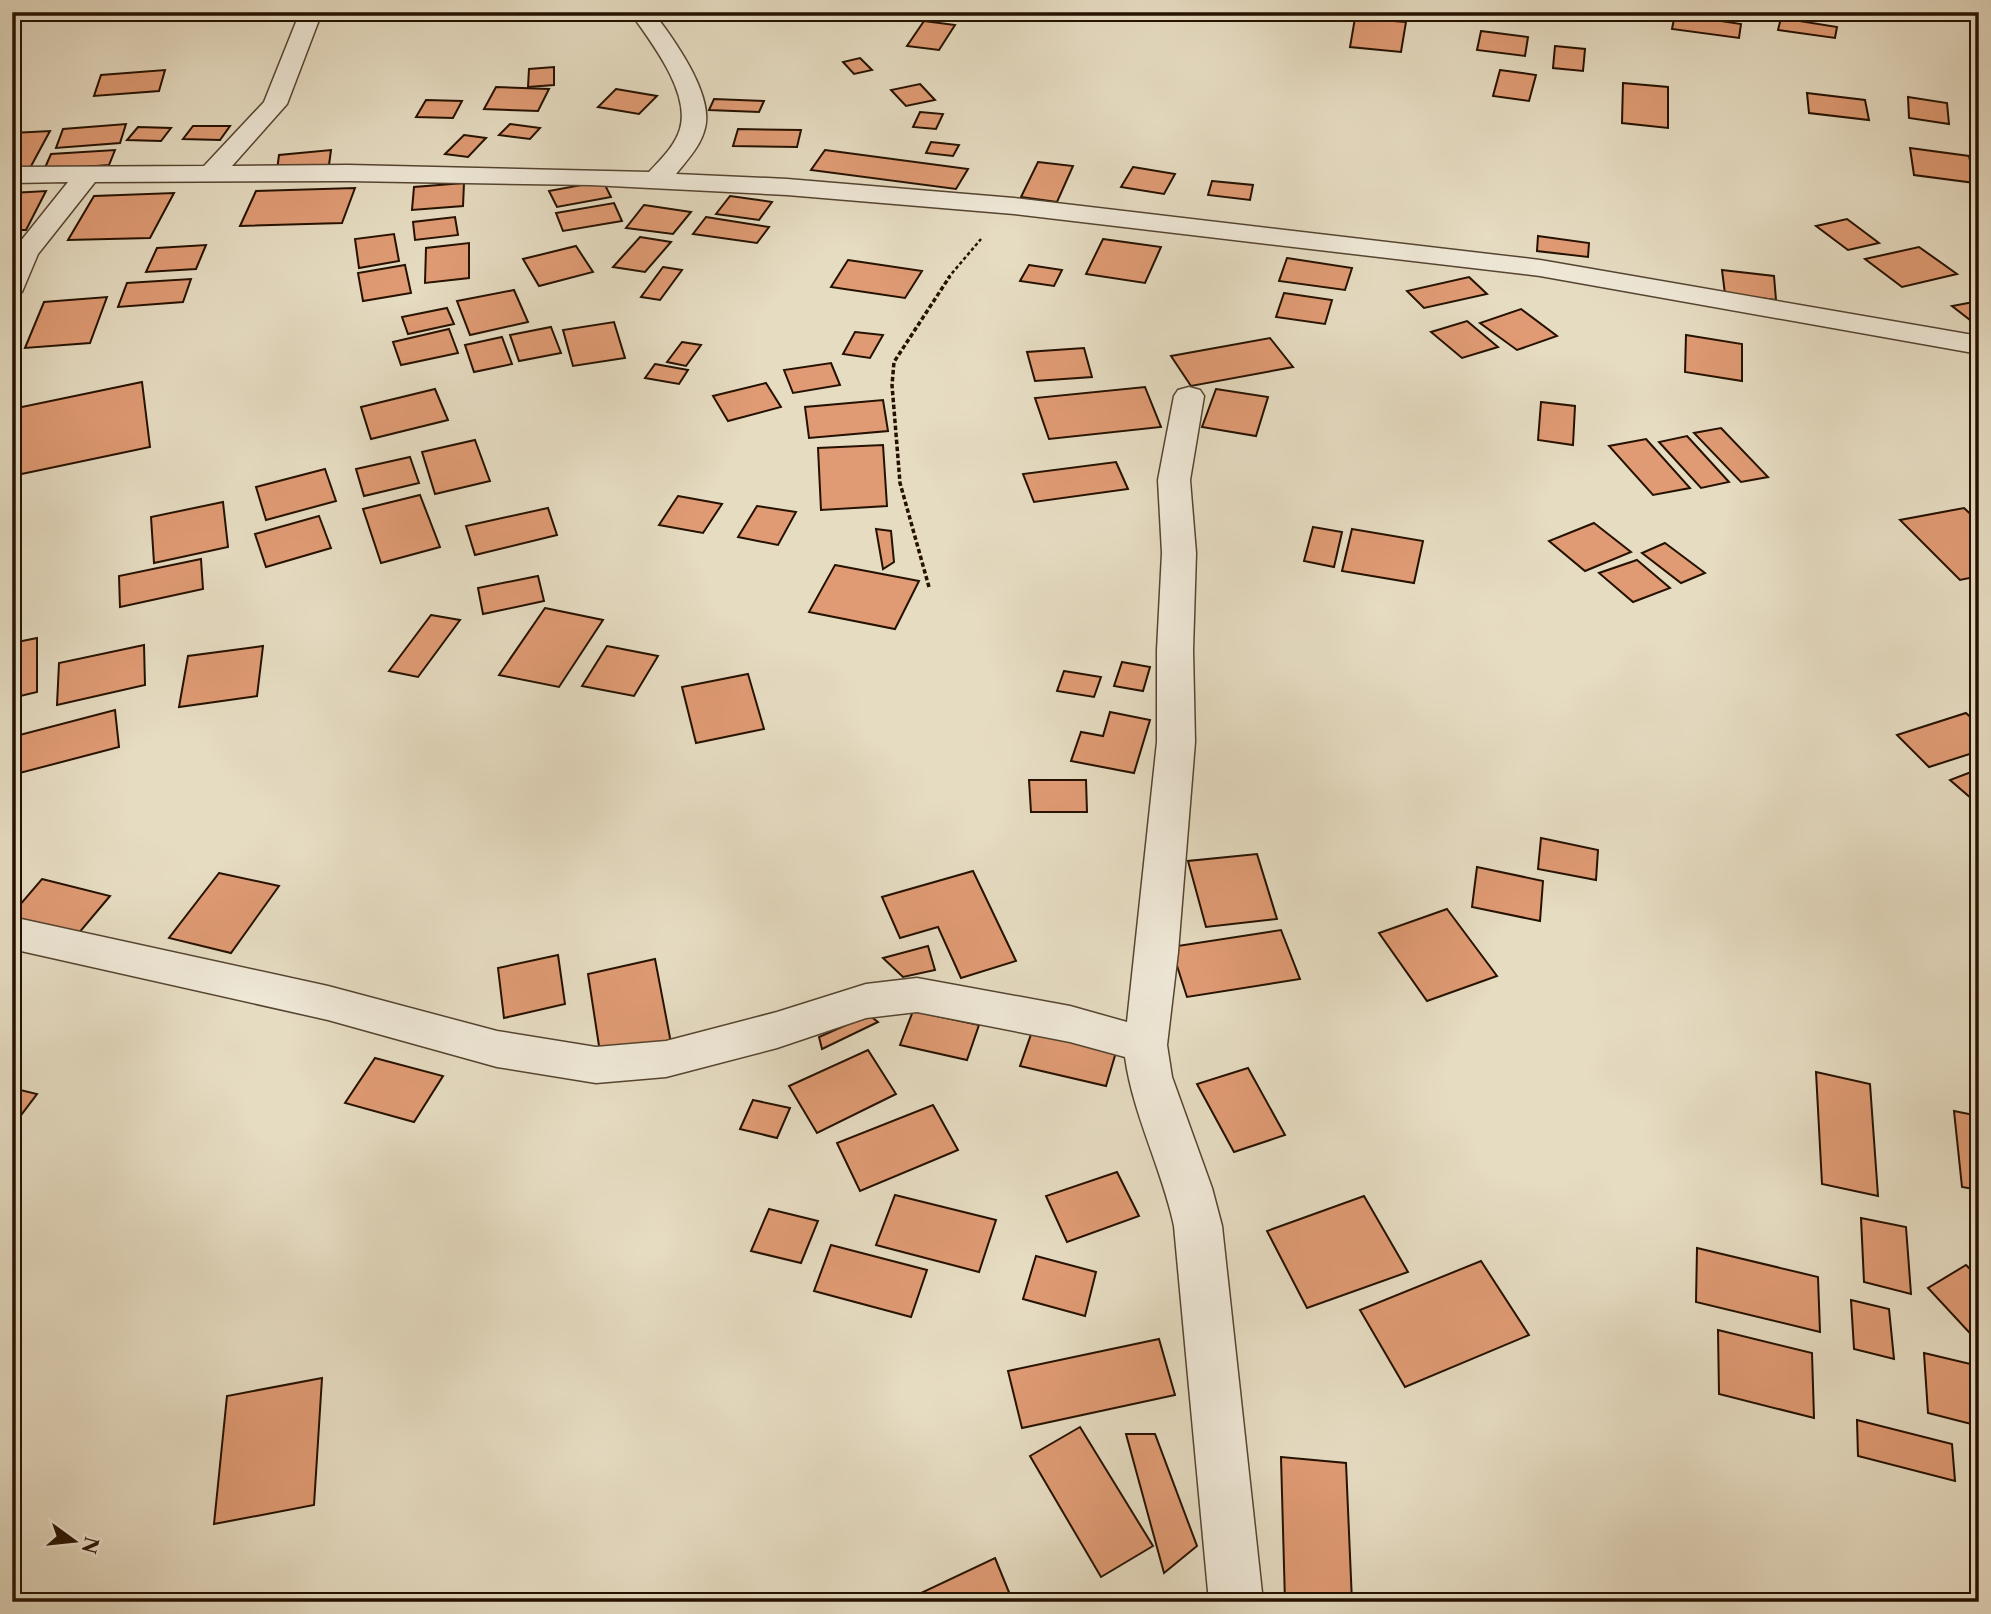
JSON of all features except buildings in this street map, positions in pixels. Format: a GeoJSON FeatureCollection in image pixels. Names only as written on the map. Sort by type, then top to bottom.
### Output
{"type":"FeatureCollection","features":[{"type":"Feature","properties":{"kind":"street"},"geometry":{"type":"LineString","coordinates":[[212,173],[275,103],[311,12]]}},
{"type":"Feature","properties":{"kind":"street"},"geometry":{"type":"LineString","coordinates":[[641,12],[673,61],[692,100],[694,124],[683,147],[656,180]]}},
{"type":"Feature","properties":{"kind":"street"},"geometry":{"type":"LineString","coordinates":[[12,175],[362,173],[656,180],[787,187],[1014,206],[1540,268],[1979,345]]}},
{"type":"Feature","properties":{"kind":"street"},"geometry":{"type":"LineString","coordinates":[[12,286],[24,253],[89,174]]}},
{"type":"Feature","properties":{"kind":"street"},"geometry":{"type":"LineString","coordinates":[[1189,396],[1174,480],[1179,553],[1175,650],[1176,742],[1157,951],[1145,1045],[1150,1077],[1189,1188],[1198,1226],[1236,1602]]}},
{"type":"Feature","properties":{"kind":"street"},"geometry":{"type":"LineString","coordinates":[[12,933],[328,1003],[497,1049],[596,1065],[666,1059],[777,1030],[866,1001],[917,995],[1016,1013],[1145,1045]]}},
{"type":"Feature","properties":{"kind":"path"},"geometry":{"type":"LineString","coordinates":[[929,587],[900,483],[892,385],[894,362],[955,268],[1014,206]]}}]}
